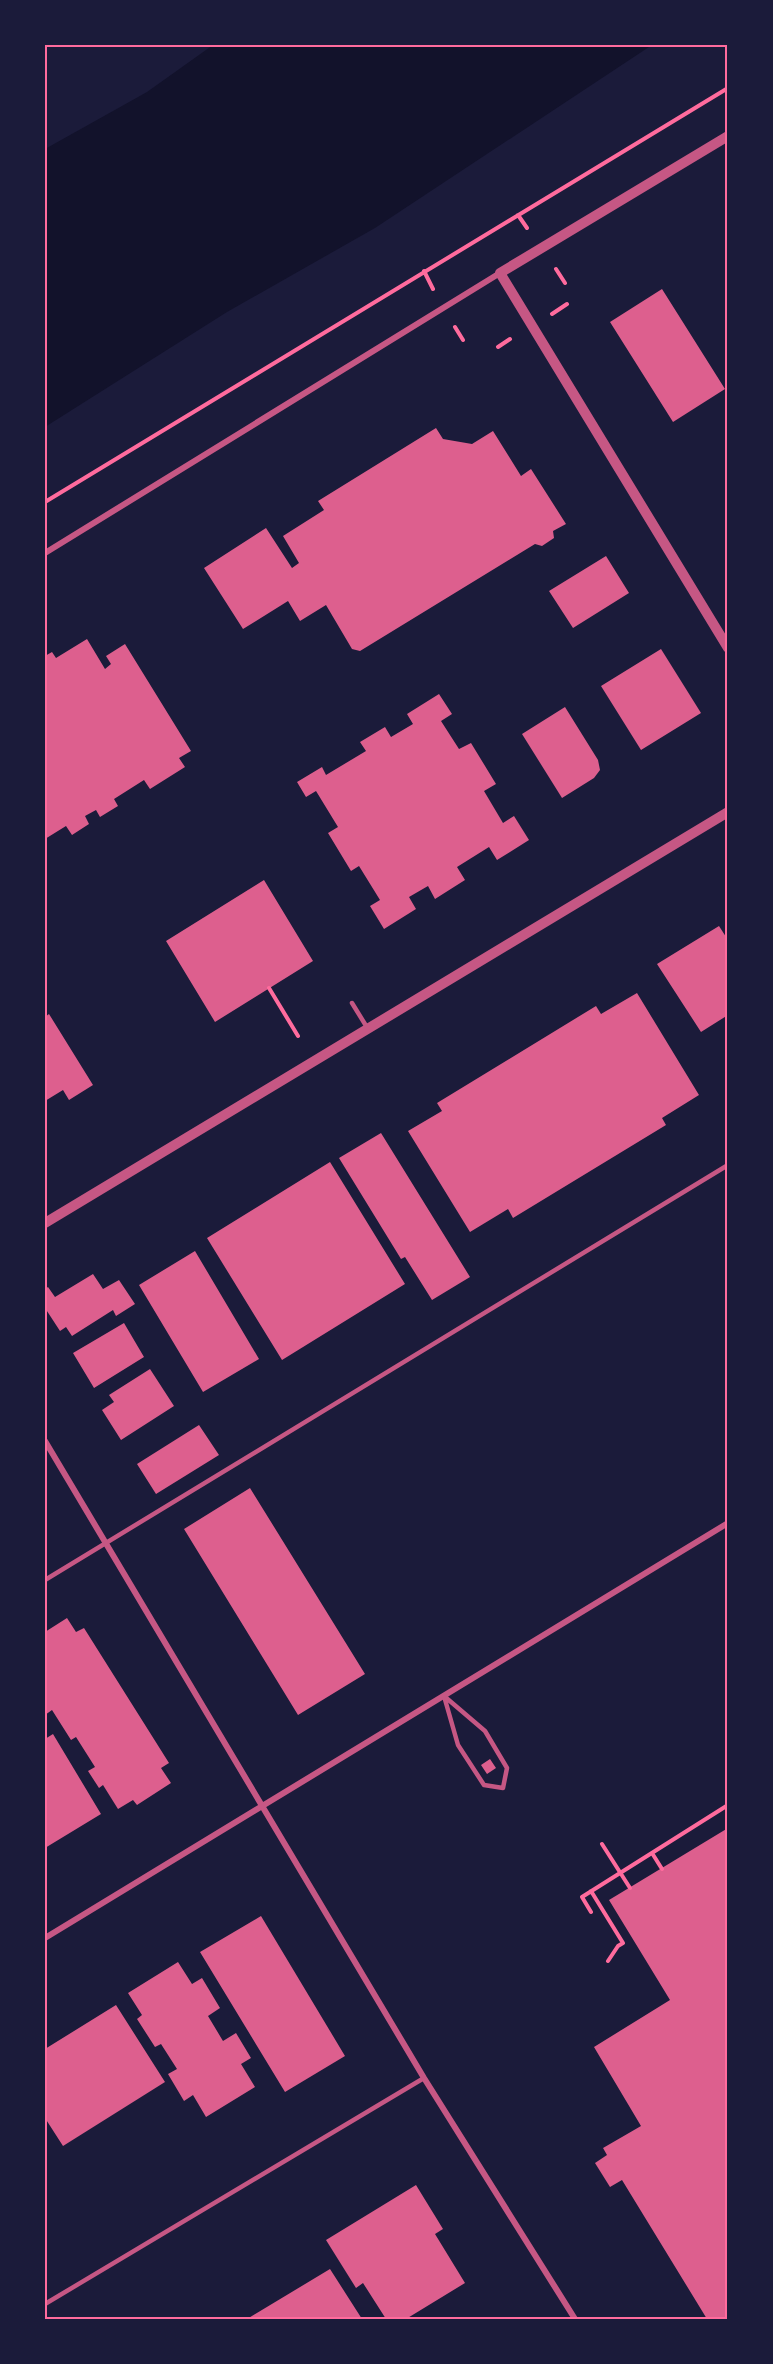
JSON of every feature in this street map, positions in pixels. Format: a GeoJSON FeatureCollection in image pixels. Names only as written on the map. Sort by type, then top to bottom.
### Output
{"type":"FeatureCollection","features":[{"type":"Feature","properties":{"kind":"street"},"geometry":{"type":"LineString","coordinates":[[45,553],[500,273],[728,136]]}},
{"type":"Feature","properties":{"kind":"street"},"geometry":{"type":"LineString","coordinates":[[500,273],[728,648]]}},
{"type":"Feature","properties":{"kind":"street"},"geometry":{"type":"LineString","coordinates":[[45,1222],[728,812]]}},
{"type":"Feature","properties":{"kind":"street"},"geometry":{"type":"LineString","coordinates":[[45,1441],[424,2078],[575,2319]]}},
{"type":"Feature","properties":{"kind":"street"},"geometry":{"type":"LineString","coordinates":[[45,1938],[728,1523]]}},
{"type":"Feature","properties":{"kind":"lane"},"geometry":{"type":"LineString","coordinates":[[352,1003],[368,1029]]}},
{"type":"Feature","properties":{"kind":"lane"},"geometry":{"type":"LineString","coordinates":[[45,1580],[728,1165]]}},
{"type":"Feature","properties":{"kind":"lane"},"geometry":{"type":"LineString","coordinates":[[444,1696],[485,1731],[507,1768],[503,1788],[484,1785],[478,1777],[458,1745],[444,1696]]}},
{"type":"Feature","properties":{"kind":"lane"},"geometry":{"type":"LineString","coordinates":[[45,2304],[424,2078]]}},
{"type":"Feature","properties":{"kind":"path"},"geometry":{"type":"LineString","coordinates":[[45,502],[728,88]]}},
{"type":"Feature","properties":{"kind":"path"},"geometry":{"type":"LineString","coordinates":[[269,988],[298,1036]]}},
{"type":"Feature","properties":{"kind":"path"},"geometry":{"type":"LineString","coordinates":[[591,1912],[582,1897],[728,1805]]}},
{"type":"Feature","properties":{"kind":"path"},"geometry":{"type":"LineString","coordinates":[[602,1844],[630,1888]]}},
{"type":"Feature","properties":{"kind":"path"},"geometry":{"type":"LineString","coordinates":[[652,1853],[662,1869]]}},
{"type":"Feature","properties":{"kind":"path"},"geometry":{"type":"LineString","coordinates":[[591,1891],[623,1943],[618,1946],[608,1961]]}},
{"type":"Feature","properties":{"kind":"shaded area"},"geometry":{"type":"Polygon","coordinates":[[[213,45],[652,45],[375,228],[227,312],[45,427],[45,149],[147,92],[213,45]]]}},
{"type":"Feature","properties":{"kind":"building"},"geometry":{"type":"Polygon","coordinates":[[[662,289],[725,389],[673,422],[610,322],[662,289]]]}},
{"type":"Feature","properties":{"kind":"building"},"geometry":{"type":"Polygon","coordinates":[[[436,428],[443,439],[472,444],[493,431],[521,476],[531,469],[566,524],[553,531],[554,538],[542,546],[535,544],[360,651],[352,649],[326,605],[300,621],[288,601],[243,629],[204,568],[266,528],[292,568],[299,563],[283,536],[324,510],[318,501],[436,428]]]}},
{"type":"Feature","properties":{"kind":"building"},"geometry":{"type":"Polygon","coordinates":[[[606,556],[629,593],[573,628],[549,591],[606,556]]]}},
{"type":"Feature","properties":{"kind":"building"},"geometry":{"type":"Polygon","coordinates":[[[87,639],[105,669],[111,664],[106,656],[125,644],[191,751],[179,758],[185,767],[150,789],[144,780],[114,799],[118,806],[100,817],[96,810],[85,816],[89,824],[72,835],[66,826],[45,839],[45,656],[52,652],[56,658],[87,639]]]}},
{"type":"Feature","properties":{"kind":"building"},"geometry":{"type":"Polygon","coordinates":[[[661,649],[701,713],[641,750],[601,686],[661,649]]]}},
{"type":"Feature","properties":{"kind":"building"},"geometry":{"type":"Polygon","coordinates":[[[439,694],[452,714],[441,721],[459,749],[471,743],[496,784],[484,791],[503,823],[514,816],[529,840],[497,860],[489,847],[457,867],[465,880],[435,899],[428,886],[409,897],[416,909],[384,929],[370,906],[380,900],[359,866],[351,871],[328,833],[338,827],[316,791],[306,797],[297,782],[322,767],[326,775],[366,751],[360,742],[385,727],[391,737],[413,724],[407,714],[439,694]]]}},
{"type":"Feature","properties":{"kind":"building"},"geometry":{"type":"Polygon","coordinates":[[[565,707],[598,760],[600,770],[594,778],[562,798],[522,734],[565,707]]]}},
{"type":"Feature","properties":{"kind":"building"},"geometry":{"type":"Polygon","coordinates":[[[264,880],[313,961],[215,1022],[166,941],[264,880]]]}},
{"type":"Feature","properties":{"kind":"building"},"geometry":{"type":"Polygon","coordinates":[[[719,926],[728,940],[728,1015],[701,1032],[657,964],[719,926]]]}},
{"type":"Feature","properties":{"kind":"building"},"geometry":{"type":"Polygon","coordinates":[[[637,993],[699,1095],[662,1118],[666,1125],[513,1218],[508,1209],[470,1232],[408,1131],[442,1111],[437,1103],[596,1006],[601,1014],[637,993]]]}},
{"type":"Feature","properties":{"kind":"building"},"geometry":{"type":"Polygon","coordinates":[[[49,1014],[93,1085],[69,1100],[63,1090],[45,1101],[45,1017],[49,1014]]]}},
{"type":"Feature","properties":{"kind":"building"},"geometry":{"type":"Polygon","coordinates":[[[381,1133],[470,1277],[432,1300],[405,1257],[401,1259],[339,1158],[381,1133]]]}},
{"type":"Feature","properties":{"kind":"building"},"geometry":{"type":"Polygon","coordinates":[[[330,1162],[405,1284],[282,1360],[207,1238],[330,1162]]]}},
{"type":"Feature","properties":{"kind":"building"},"geometry":{"type":"Polygon","coordinates":[[[195,1251],[259,1359],[203,1392],[139,1285],[195,1251]]]}},
{"type":"Feature","properties":{"kind":"building"},"geometry":{"type":"Polygon","coordinates":[[[93,1274],[103,1289],[119,1280],[135,1304],[116,1316],[113,1310],[72,1336],[66,1327],[60,1331],[45,1308],[45,1289],[48,1287],[55,1297],[93,1274]]]}},
{"type":"Feature","properties":{"kind":"building"},"geometry":{"type":"Polygon","coordinates":[[[124,1323],[144,1357],[94,1388],[73,1353],[124,1323]]]}},
{"type":"Feature","properties":{"kind":"building"},"geometry":{"type":"Polygon","coordinates":[[[150,1369],[174,1406],[121,1440],[102,1410],[114,1402],[109,1395],[150,1369]]]}},
{"type":"Feature","properties":{"kind":"building"},"geometry":{"type":"Polygon","coordinates":[[[199,1425],[219,1455],[156,1494],[137,1464],[199,1425]]]}},
{"type":"Feature","properties":{"kind":"building"},"geometry":{"type":"Polygon","coordinates":[[[250,1488],[365,1674],[298,1715],[184,1529],[250,1488]]]}},
{"type":"Feature","properties":{"kind":"building"},"geometry":{"type":"Polygon","coordinates":[[[67,1618],[76,1632],[84,1628],[169,1763],[161,1768],[171,1783],[137,1805],[133,1800],[118,1809],[103,1785],[99,1788],[88,1771],[95,1767],[76,1737],[71,1740],[52,1710],[45,1715],[45,1632],[67,1618]]]}},
{"type":"Feature","properties":{"kind":"building"},"geometry":{"type":"Polygon","coordinates":[[[53,1734],[101,1814],[45,1848],[45,1739],[53,1734]]]}},
{"type":"Feature","properties":{"kind":"building"},"geometry":{"type":"Polygon","coordinates":[[[490,1759],[496,1768],[487,1774],[481,1765],[490,1759]]]}},
{"type":"Feature","properties":{"kind":"building"},"geometry":{"type":"Polygon","coordinates":[[[728,1828],[728,2319],[707,2319],[622,2180],[610,2187],[595,2163],[607,2155],[603,2148],[641,2126],[594,2047],[670,2000],[609,1900],[728,1828]]]}},
{"type":"Feature","properties":{"kind":"building"},"geometry":{"type":"Polygon","coordinates":[[[261,1916],[345,2056],[285,2092],[200,1952],[261,1916]]]}},
{"type":"Feature","properties":{"kind":"building"},"geometry":{"type":"Polygon","coordinates":[[[178,1962],[192,1984],[202,1978],[220,2008],[208,2016],[223,2041],[236,2033],[251,2058],[241,2064],[255,2087],[206,2117],[193,2095],[184,2101],[168,2074],[177,2069],[161,2044],[155,2047],[137,2019],[142,2015],[128,1993],[178,1962]]]}},
{"type":"Feature","properties":{"kind":"building"},"geometry":{"type":"Polygon","coordinates":[[[116,2005],[165,2082],[63,2146],[45,2118],[45,2049],[116,2005]]]}},
{"type":"Feature","properties":{"kind":"building"},"geometry":{"type":"Polygon","coordinates":[[[416,2185],[443,2229],[435,2234],[465,2283],[406,2319],[386,2319],[363,2283],[356,2288],[326,2240],[416,2185]]]}},
{"type":"Feature","properties":{"kind":"building"},"geometry":{"type":"Polygon","coordinates":[[[330,2269],[362,2319],[247,2319],[330,2269]]]}}]}
